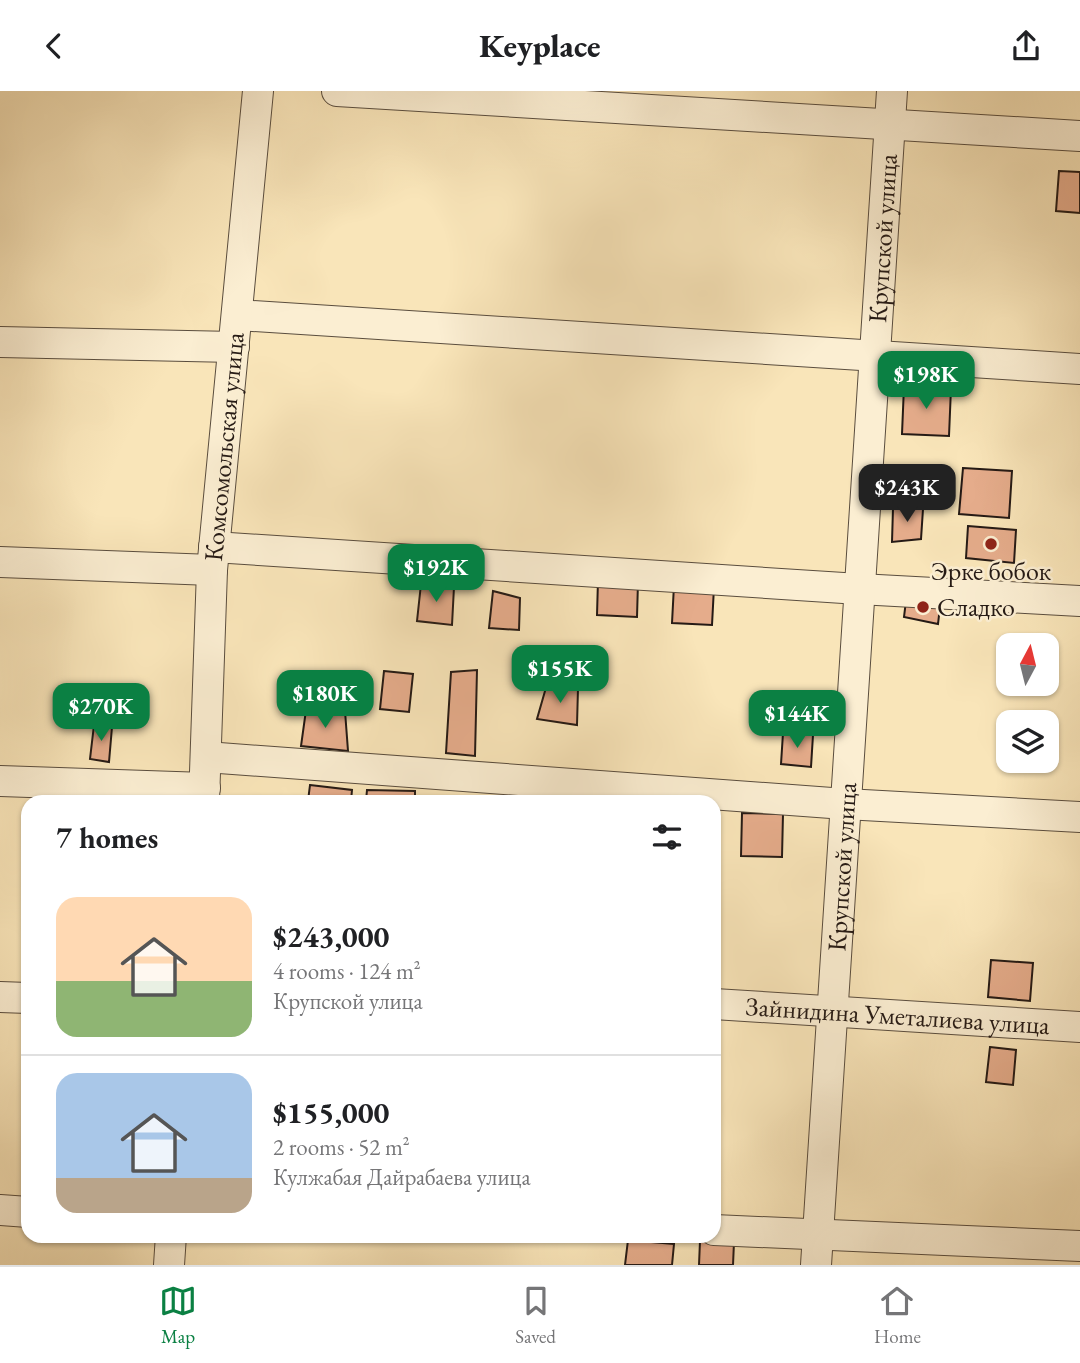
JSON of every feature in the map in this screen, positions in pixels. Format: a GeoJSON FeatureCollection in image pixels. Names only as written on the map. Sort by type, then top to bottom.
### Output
{"type":"FeatureCollection","features":[{"type":"Feature","properties":{"kind":"street","name":"Комсомольская улица"},"geometry":{"type":"LineString","coordinates":[[205,795],[213,558],[258,91]]}},
{"type":"Feature","properties":{"kind":"street"},"geometry":{"type":"LineString","coordinates":[[337,91],[1080,136]]}},
{"type":"Feature","properties":{"kind":"street","name":"Крупской улица"},"geometry":{"type":"LineString","coordinates":[[816,1265],[892,91]]}},
{"type":"Feature","properties":{"kind":"street"},"geometry":{"type":"LineString","coordinates":[[237,315],[1080,369]]}},
{"type":"Feature","properties":{"kind":"street"},"geometry":{"type":"LineString","coordinates":[[0,342],[234,347]]}},
{"type":"Feature","properties":{"kind":"street"},"geometry":{"type":"LineString","coordinates":[[0,562],[213,558],[1080,601]]}},
{"type":"Feature","properties":{"kind":"street"},"geometry":{"type":"LineString","coordinates":[[206,757],[845,804],[1080,817]]}},
{"type":"Feature","properties":{"kind":"street"},"geometry":{"type":"LineString","coordinates":[[0,781],[205,795]]}},
{"type":"Feature","properties":{"kind":"street"},"geometry":{"type":"LineString","coordinates":[[0,997],[21,998]]}},
{"type":"Feature","properties":{"kind":"street","name":"Зайнидина Уметалиева улица"},"geometry":{"type":"LineString","coordinates":[[721,1004],[1080,1027]]}},
{"type":"Feature","properties":{"kind":"street"},"geometry":{"type":"LineString","coordinates":[[0,1210],[21,1212]]}},
{"type":"Feature","properties":{"kind":"street"},"geometry":{"type":"LineString","coordinates":[[721,1230],[1080,1246]]}},
{"type":"Feature","properties":{"kind":"street"},"geometry":{"type":"LineString","coordinates":[[169,1265],[170,1243]]}},
{"type":"Feature","properties":{"kind":"building"},"geometry":{"type":"Polygon","coordinates":[[[1059,171],[1080,172],[1080,213],[1056,211],[1059,171]]]}},
{"type":"Feature","properties":{"kind":"building"},"geometry":{"type":"Polygon","coordinates":[[[904,386],[951,388],[949,436],[902,434],[904,386]]]}},
{"type":"Feature","properties":{"kind":"building"},"geometry":{"type":"Polygon","coordinates":[[[963,468],[1012,471],[1009,518],[959,514],[963,468]]]}},
{"type":"Feature","properties":{"kind":"building"},"geometry":{"type":"Polygon","coordinates":[[[893,508],[923,509],[921,539],[892,542],[893,508]]]}},
{"type":"Feature","properties":{"kind":"building","name":"Эрке бобок"},"geometry":{"type":"Polygon","coordinates":[[[968,526],[1016,530],[1014,563],[966,558],[968,526]]]}},
{"type":"Feature","properties":{"kind":"building"},"geometry":{"type":"Polygon","coordinates":[[[598,580],[638,582],[637,617],[597,615],[598,580]]]}},
{"type":"Feature","properties":{"kind":"building"},"geometry":{"type":"Polygon","coordinates":[[[421,584],[454,587],[452,625],[417,621],[421,584]]]}},
{"type":"Feature","properties":{"kind":"building"},"geometry":{"type":"Polygon","coordinates":[[[674,585],[714,587],[712,625],[672,623],[674,585]]]}},
{"type":"Feature","properties":{"kind":"building"},"geometry":{"type":"Polygon","coordinates":[[[493,591],[520,598],[519,630],[489,628],[493,591]]]}},
{"type":"Feature","properties":{"kind":"building","name":"Сладко"},"geometry":{"type":"Polygon","coordinates":[[[907,593],[941,598],[938,624],[904,617],[907,593]]]}},
{"type":"Feature","properties":{"kind":"building"},"geometry":{"type":"Polygon","coordinates":[[[477,670],[475,756],[446,753],[451,672],[477,670]]]}},
{"type":"Feature","properties":{"kind":"building"},"geometry":{"type":"Polygon","coordinates":[[[384,671],[413,674],[409,712],[380,709],[384,671]]]}},
{"type":"Feature","properties":{"kind":"building"},"geometry":{"type":"Polygon","coordinates":[[[547,684],[578,688],[577,725],[537,719],[547,684]]]}},
{"type":"Feature","properties":{"kind":"building"},"geometry":{"type":"Polygon","coordinates":[[[306,710],[345,711],[348,751],[301,746],[306,710]]]}},
{"type":"Feature","properties":{"kind":"building"},"geometry":{"type":"Polygon","coordinates":[[[94,725],[112,727],[109,762],[90,759],[94,725]]]}},
{"type":"Feature","properties":{"kind":"building"},"geometry":{"type":"Polygon","coordinates":[[[783,733],[813,735],[811,767],[781,764],[783,733]]]}},
{"type":"Feature","properties":{"kind":"building"},"geometry":{"type":"Polygon","coordinates":[[[310,785],[352,790],[352,795],[309,795],[310,785]]]}},
{"type":"Feature","properties":{"kind":"building"},"geometry":{"type":"Polygon","coordinates":[[[367,790],[415,791],[415,795],[367,795],[367,790]]]}},
{"type":"Feature","properties":{"kind":"building"},"geometry":{"type":"Polygon","coordinates":[[[742,813],[783,814],[782,857],[741,856],[742,813]]]}},
{"type":"Feature","properties":{"kind":"building"},"geometry":{"type":"Polygon","coordinates":[[[991,960],[1033,963],[1030,1001],[988,997],[991,960]]]}},
{"type":"Feature","properties":{"kind":"building"},"geometry":{"type":"Polygon","coordinates":[[[990,1047],[1016,1050],[1013,1085],[986,1082],[990,1047]]]}},
{"type":"Feature","properties":{"kind":"building"},"geometry":{"type":"Polygon","coordinates":[[[734,1242],[733,1265],[699,1265],[700,1243],[734,1242]]]}},
{"type":"Feature","properties":{"kind":"building"},"geometry":{"type":"Polygon","coordinates":[[[628,1243],[674,1244],[672,1265],[625,1265],[628,1243]]]}},
{"type":"Feature","properties":{"kind":"place","name":"Эрке бобок"},"geometry":{"type":"Point","coordinates":[991,544]}},
{"type":"Feature","properties":{"kind":"place","name":"Сладко"},"geometry":{"type":"Point","coordinates":[923,607]}}]}
